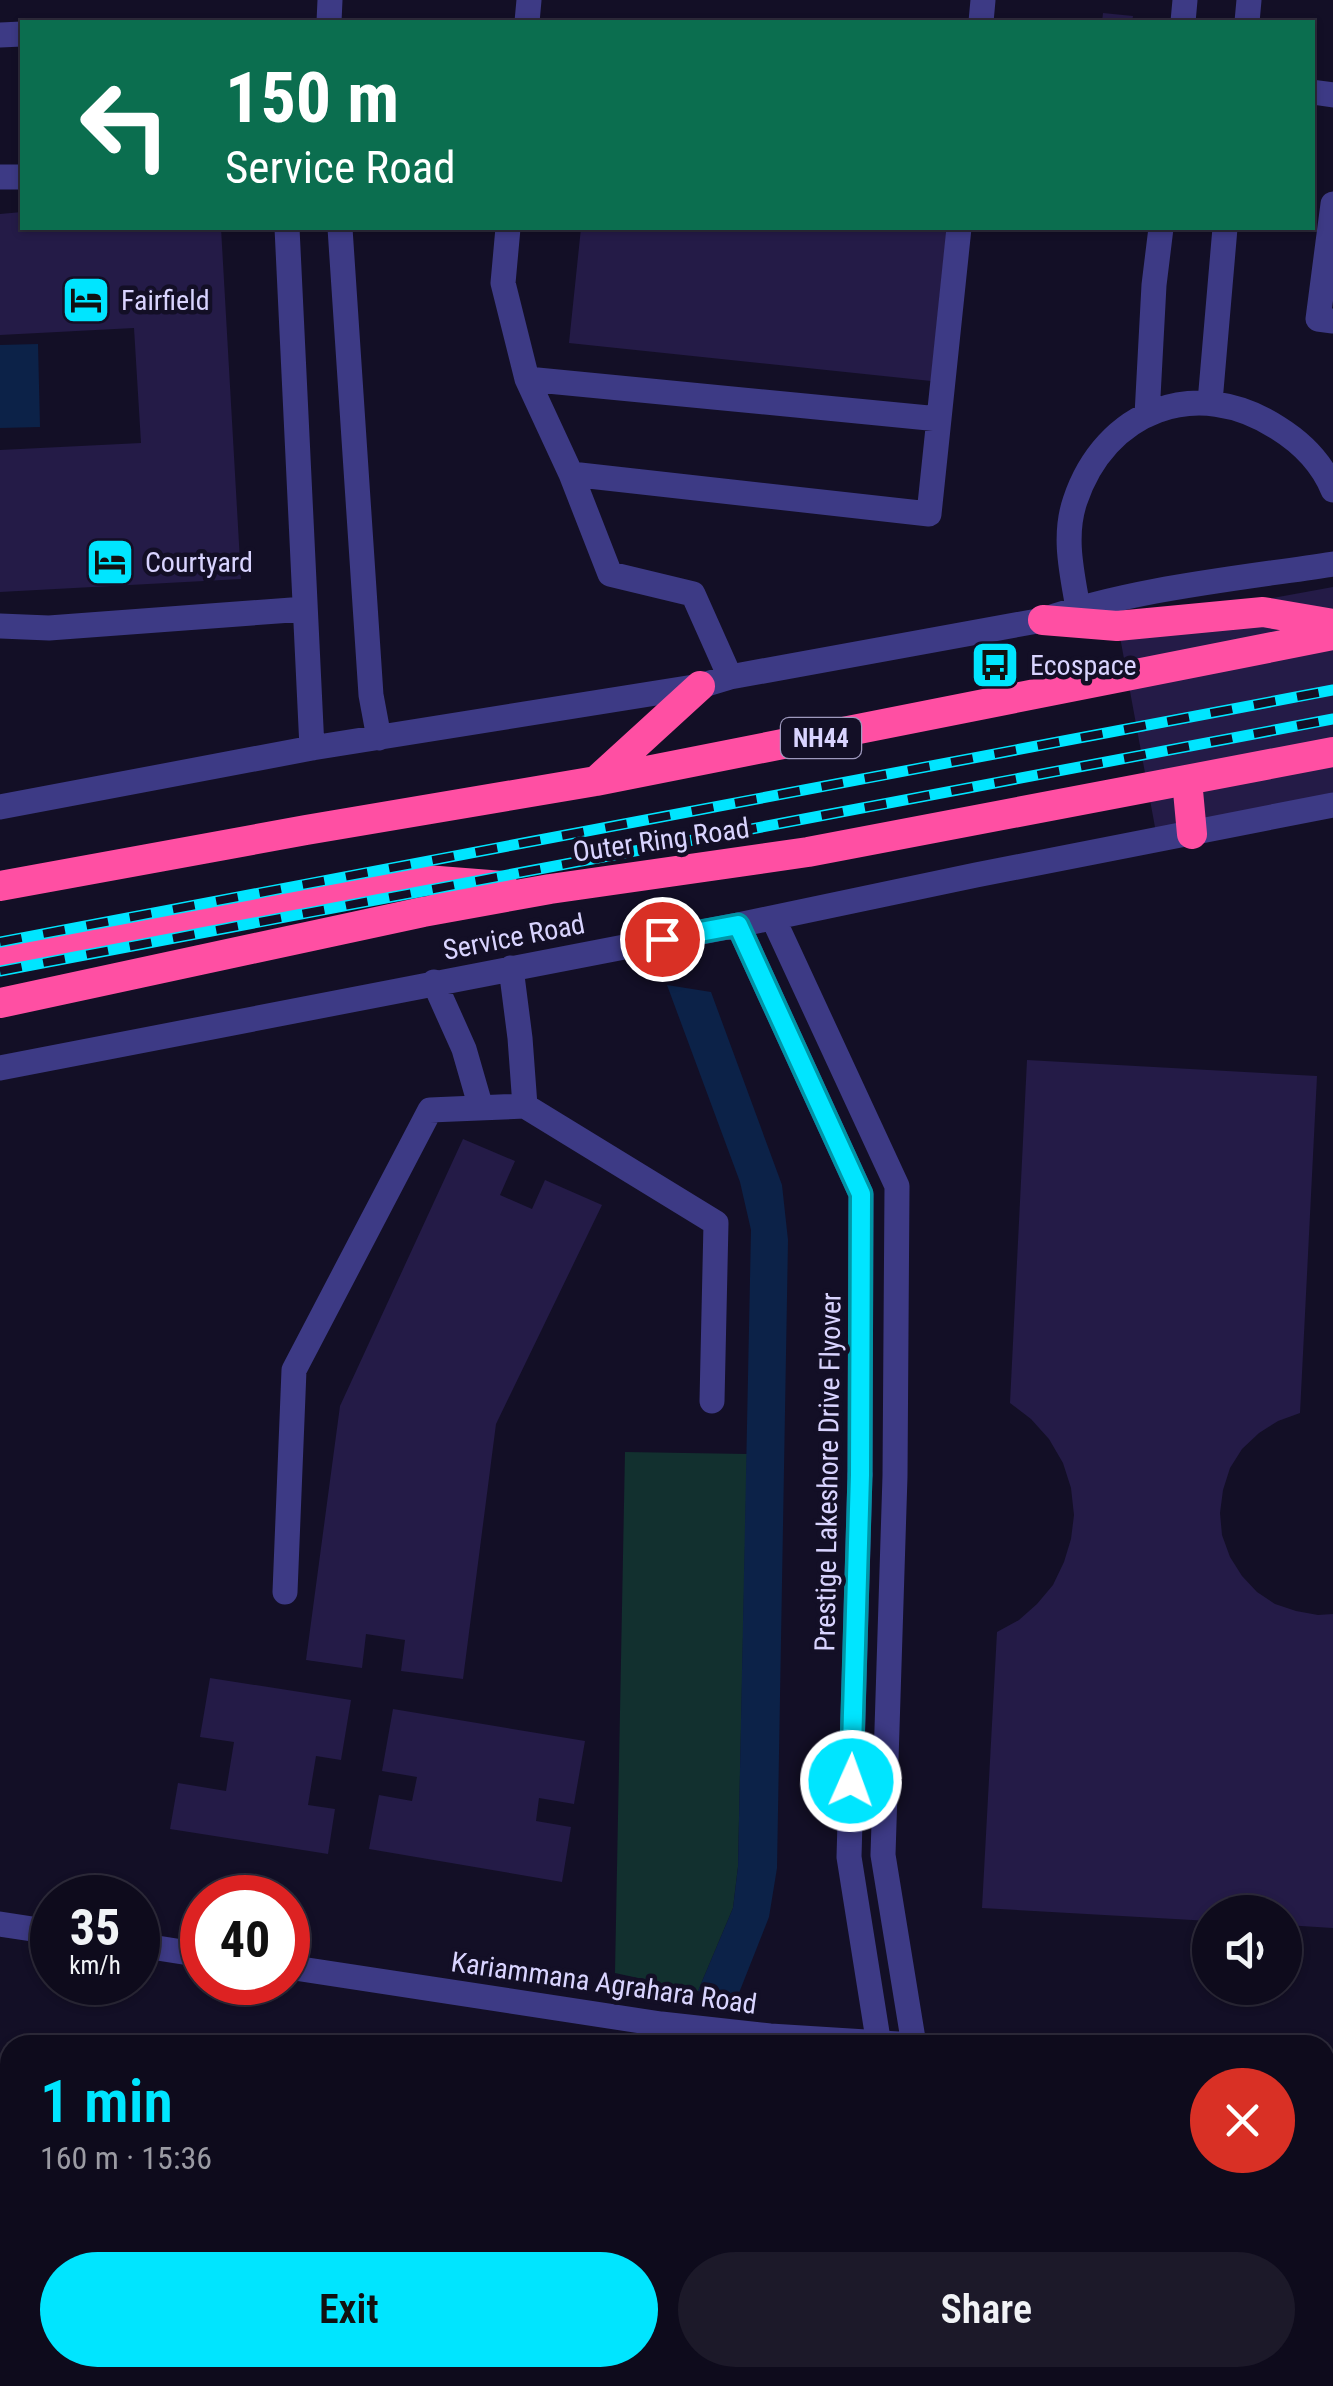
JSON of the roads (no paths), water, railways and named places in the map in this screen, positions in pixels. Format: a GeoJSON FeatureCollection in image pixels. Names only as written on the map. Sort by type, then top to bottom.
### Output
{"type":"FeatureCollection","features":[{"type":"Feature","properties":{"kind":"highway"},"geometry":{"type":"LineString","coordinates":[[1043,620],[1117,626],[1263,612],[1333,624]]}},
{"type":"Feature","properties":{"kind":"highway","name":"NH44"},"geometry":{"type":"LineString","coordinates":[[0,886],[596,781],[1333,635]]}},
{"type":"Feature","properties":{"kind":"highway"},"geometry":{"type":"LineString","coordinates":[[596,781],[700,686]]}},
{"type":"Feature","properties":{"kind":"highway","name":"Outer Ring Road"},"geometry":{"type":"LineString","coordinates":[[0,1003],[423,912],[550,889],[808,852],[1333,752]]}},
{"type":"Feature","properties":{"kind":"highway"},"geometry":{"type":"LineString","coordinates":[[1187,780],[1192,834]]}},
{"type":"Feature","properties":{"kind":"highway"},"geometry":{"type":"LineString","coordinates":[[0,960],[400,878],[550,889]]}},
{"type":"Feature","properties":{"kind":"street"},"geometry":{"type":"LineString","coordinates":[[1333,204],[1318,319],[1333,322]]}},
{"type":"Feature","properties":{"kind":"street"},"geometry":{"type":"LineString","coordinates":[[287,230],[312,748]]}},
{"type":"Feature","properties":{"kind":"street"},"geometry":{"type":"LineString","coordinates":[[340,230],[372,695],[380,738]]}},
{"type":"Feature","properties":{"kind":"street"},"geometry":{"type":"LineString","coordinates":[[508,230],[503,283],[527,379],[610,574],[692,594],[730,677]]}},
{"type":"Feature","properties":{"kind":"street"},"geometry":{"type":"LineString","coordinates":[[570,474],[929,514],[959,230]]}},
{"type":"Feature","properties":{"kind":"street"},"geometry":{"type":"LineString","coordinates":[[1147,415],[1160,230]]}},
{"type":"Feature","properties":{"kind":"street"},"geometry":{"type":"LineString","coordinates":[[1210,402],[1225,230]]}},
{"type":"Feature","properties":{"kind":"street"},"geometry":{"type":"LineString","coordinates":[[527,379],[939,419]]}},
{"type":"Feature","properties":{"kind":"street"},"geometry":{"type":"LineString","coordinates":[[1078,608],[1069,528],[1075,501],[1102,452],[1123,430],[1147,415],[1174,404],[1210,402],[1244,410],[1294,438],[1313,457],[1333,490]]}},
{"type":"Feature","properties":{"kind":"street"},"geometry":{"type":"LineString","coordinates":[[0,807],[312,748],[700,686],[730,677],[1043,620],[1151,592],[1333,564]]}},
{"type":"Feature","properties":{"kind":"street"},"geometry":{"type":"LineString","coordinates":[[0,626],[50,628],[305,608]]}},
{"type":"Feature","properties":{"kind":"street","name":"Service Road"},"geometry":{"type":"LineString","coordinates":[[0,1068],[1333,805]]}},
{"type":"Feature","properties":{"kind":"street"},"geometry":{"type":"LineString","coordinates":[[772,918],[896,1186],[895,1476],[883,1855],[912,2035]]}},
{"type":"Feature","properties":{"kind":"street","name":"Prestige Lakeshore Drive Flyover"},"geometry":{"type":"LineString","coordinates":[[738,925],[861,1194],[860,1475],[849,1857],[878,2035]]}},
{"type":"Feature","properties":{"kind":"street"},"geometry":{"type":"LineString","coordinates":[[510,968],[526,1106]]}},
{"type":"Feature","properties":{"kind":"street"},"geometry":{"type":"LineString","coordinates":[[434,982],[464,1049],[482,1108]]}},
{"type":"Feature","properties":{"kind":"street"},"geometry":{"type":"LineString","coordinates":[[285,1592],[294,1370],[430,1110],[526,1106],[716,1223],[712,1401]]}},
{"type":"Feature","properties":{"kind":"street"},"geometry":{"type":"LineString","coordinates":[[0,1924],[30,1929]]}},
{"type":"Feature","properties":{"kind":"street","name":"Kariammana Agrahara Road"},"geometry":{"type":"LineString","coordinates":[[310,1971],[661,2024],[761,2035]]}},
{"type":"Feature","properties":{"kind":"water"},"geometry":{"type":"Polygon","coordinates":[[[38,344],[40,427],[0,428],[0,345],[38,344]]]}},
{"type":"Feature","properties":{"kind":"water"},"geometry":{"type":"Polygon","coordinates":[[[667,985],[711,992],[782,1185],[788,1240],[777,1868],[769,1917],[735,2003],[698,1991],[733,1908],[738,1867],[751,1230],[740,1182],[667,985]]]}},
{"type":"Feature","properties":{"kind":"railway"},"geometry":{"type":"LineString","coordinates":[[0,942],[1333,690]]}},
{"type":"Feature","properties":{"kind":"railway"},"geometry":{"type":"LineString","coordinates":[[0,971],[1333,719]]}},
{"type":"Feature","properties":{"kind":"place","name":"Fairfield"},"geometry":{"type":"Point","coordinates":[86,300]}},
{"type":"Feature","properties":{"kind":"place","name":"Courtyard"},"geometry":{"type":"Point","coordinates":[110,562]}},
{"type":"Feature","properties":{"kind":"place","name":"Ecospace"},"geometry":{"type":"Point","coordinates":[995,665]}}]}
